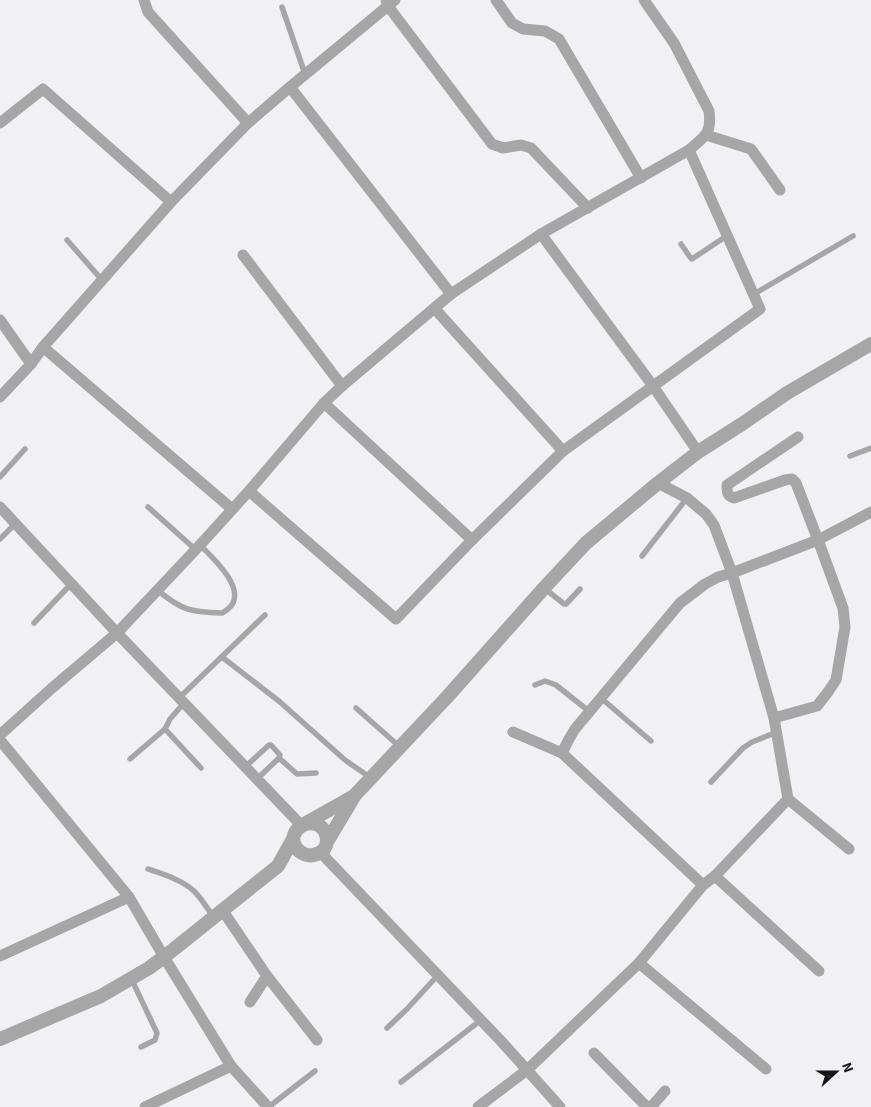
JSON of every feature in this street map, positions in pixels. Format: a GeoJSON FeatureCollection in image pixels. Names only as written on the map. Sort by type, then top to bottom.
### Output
{"type":"FeatureCollection","features":[{"type":"Feature","properties":{"kind":"street"},"geometry":{"type":"LineString","coordinates":[[144,0],[148,12],[248,123]]}},
{"type":"Feature","properties":{"kind":"street"},"geometry":{"type":"LineString","coordinates":[[496,0],[512,23],[524,29],[545,31],[559,39],[641,178]]}},
{"type":"Feature","properties":{"kind":"street"},"geometry":{"type":"LineString","coordinates":[[0,735],[117,633],[198,547],[249,491],[324,403],[342,386],[451,294],[541,234],[689,150],[706,135],[711,123],[709,111],[674,42],[644,0]]}},
{"type":"Feature","properties":{"kind":"street"},"geometry":{"type":"LineString","coordinates":[[0,397],[31,364],[171,202],[248,123],[390,2],[492,144],[503,148],[521,145],[531,148],[588,208]]}},
{"type":"Feature","properties":{"kind":"street"},"geometry":{"type":"LineString","coordinates":[[290,87],[451,294]]}},
{"type":"Feature","properties":{"kind":"street"},"geometry":{"type":"LineString","coordinates":[[0,123],[43,89],[171,202]]}},
{"type":"Feature","properties":{"kind":"street"},"geometry":{"type":"LineString","coordinates":[[706,135],[751,149],[780,190]]}},
{"type":"Feature","properties":{"kind":"street"},"geometry":{"type":"LineString","coordinates":[[249,491],[396,619],[472,540],[563,451],[760,310],[689,150]]}},
{"type":"Feature","properties":{"kind":"street"},"geometry":{"type":"LineString","coordinates":[[541,234],[698,452]]}},
{"type":"Feature","properties":{"kind":"street"},"geometry":{"type":"LineString","coordinates":[[243,255],[342,386]]}},
{"type":"Feature","properties":{"kind":"street"},"geometry":{"type":"LineString","coordinates":[[435,309],[563,451]]}},
{"type":"Feature","properties":{"kind":"street"},"geometry":{"type":"LineString","coordinates":[[0,320],[31,364]]}},
{"type":"Feature","properties":{"kind":"street"},"geometry":{"type":"LineString","coordinates":[[0,1039],[101,996],[164,957],[278,866],[319,850],[355,795],[448,696],[586,543],[698,452],[787,393],[871,344]]}},
{"type":"Feature","properties":{"kind":"street"},"geometry":{"type":"LineString","coordinates":[[43,348],[232,509]]}},
{"type":"Feature","properties":{"kind":"street"},"geometry":{"type":"LineString","coordinates":[[324,403],[472,540]]}},
{"type":"Feature","properties":{"kind":"street"},"geometry":{"type":"LineString","coordinates":[[774,718],[817,706],[836,680],[845,627],[843,608],[796,483],[792,479],[785,480],[734,498],[729,497],[727,485],[798,437]]}},
{"type":"Feature","properties":{"kind":"street"},"geometry":{"type":"LineString","coordinates":[[658,483],[687,498],[706,514],[714,525],[732,573],[774,718],[788,799],[849,849]]}},
{"type":"Feature","properties":{"kind":"street"},"geometry":{"type":"LineString","coordinates":[[0,507],[245,767],[304,824]]}},
{"type":"Feature","properties":{"kind":"street"},"geometry":{"type":"LineString","coordinates":[[562,753],[568,739],[680,603],[705,584],[718,577],[818,540],[871,512]]}},
{"type":"Feature","properties":{"kind":"street"},"geometry":{"type":"LineString","coordinates":[[513,732],[562,753],[703,885]]}},
{"type":"Feature","properties":{"kind":"street"},"geometry":{"type":"LineString","coordinates":[[0,740],[129,897],[231,1066],[269,1107]]}},
{"type":"Feature","properties":{"kind":"street"},"geometry":{"type":"LineString","coordinates":[[278,866],[297,829],[355,795]]}},
{"type":"Feature","properties":{"kind":"street"},"geometry":{"type":"LineString","coordinates":[[478,1107],[527,1070],[639,963],[703,885],[715,876],[788,799]]}},
{"type":"Feature","properties":{"kind":"street"},"geometry":{"type":"LineString","coordinates":[[304,824],[313,823],[318,825],[326,834],[319,850]]}},
{"type":"Feature","properties":{"kind":"street"},"geometry":{"type":"LineString","coordinates":[[293,839],[297,850],[301,853],[319,850]]}},
{"type":"Feature","properties":{"kind":"street"},"geometry":{"type":"LineString","coordinates":[[319,850],[481,1020],[560,1107]]}},
{"type":"Feature","properties":{"kind":"street"},"geometry":{"type":"LineString","coordinates":[[715,876],[819,971]]}},
{"type":"Feature","properties":{"kind":"street"},"geometry":{"type":"LineString","coordinates":[[0,956],[129,897]]}},
{"type":"Feature","properties":{"kind":"street"},"geometry":{"type":"LineString","coordinates":[[219,914],[318,1040]]}},
{"type":"Feature","properties":{"kind":"street"},"geometry":{"type":"LineString","coordinates":[[639,963],[766,1069]]}},
{"type":"Feature","properties":{"kind":"street"},"geometry":{"type":"LineString","coordinates":[[250,1002],[267,976]]}},
{"type":"Feature","properties":{"kind":"street"},"geometry":{"type":"LineString","coordinates":[[594,1053],[649,1107],[665,1091]]}},
{"type":"Feature","properties":{"kind":"street"},"geometry":{"type":"LineString","coordinates":[[145,1107],[231,1066]]}},
{"type":"Feature","properties":{"kind":"lane"},"geometry":{"type":"LineString","coordinates":[[282,8],[305,74]]}},
{"type":"Feature","properties":{"kind":"lane"},"geometry":{"type":"LineString","coordinates":[[681,244],[692,259],[728,235]]}},
{"type":"Feature","properties":{"kind":"lane"},"geometry":{"type":"LineString","coordinates":[[754,294],[853,236]]}},
{"type":"Feature","properties":{"kind":"lane"},"geometry":{"type":"LineString","coordinates":[[67,240],[102,280]]}},
{"type":"Feature","properties":{"kind":"lane"},"geometry":{"type":"LineString","coordinates":[[850,456],[871,448]]}},
{"type":"Feature","properties":{"kind":"lane"},"geometry":{"type":"LineString","coordinates":[[0,476],[25,449]]}},
{"type":"Feature","properties":{"kind":"lane"},"geometry":{"type":"LineString","coordinates":[[642,556],[687,498]]}},
{"type":"Feature","properties":{"kind":"lane"},"geometry":{"type":"LineString","coordinates":[[148,507],[218,563],[235,591],[234,599],[222,613],[187,610],[157,590]]}},
{"type":"Feature","properties":{"kind":"lane"},"geometry":{"type":"LineString","coordinates":[[0,539],[16,524]]}},
{"type":"Feature","properties":{"kind":"lane"},"geometry":{"type":"LineString","coordinates":[[34,624],[71,584]]}},
{"type":"Feature","properties":{"kind":"lane"},"geometry":{"type":"LineString","coordinates":[[544,588],[564,604],[580,589]]}},
{"type":"Feature","properties":{"kind":"lane"},"geometry":{"type":"LineString","coordinates":[[130,759],[165,729],[182,701],[222,657],[265,615]]}},
{"type":"Feature","properties":{"kind":"lane"},"geometry":{"type":"LineString","coordinates":[[222,657],[280,702],[345,760],[371,778]]}},
{"type":"Feature","properties":{"kind":"lane"},"geometry":{"type":"LineString","coordinates":[[535,685],[545,681],[556,685],[590,712]]}},
{"type":"Feature","properties":{"kind":"lane"},"geometry":{"type":"LineString","coordinates":[[601,698],[651,741]]}},
{"type":"Feature","properties":{"kind":"lane"},"geometry":{"type":"LineString","coordinates":[[356,708],[400,747]]}},
{"type":"Feature","properties":{"kind":"lane"},"geometry":{"type":"LineString","coordinates":[[165,729],[201,768]]}},
{"type":"Feature","properties":{"kind":"lane"},"geometry":{"type":"LineString","coordinates":[[711,782],[743,748],[752,742],[777,732]]}},
{"type":"Feature","properties":{"kind":"lane"},"geometry":{"type":"LineString","coordinates":[[245,767],[271,745],[280,755],[279,758],[297,774],[316,773]]}},
{"type":"Feature","properties":{"kind":"lane"},"geometry":{"type":"LineString","coordinates":[[257,779],[279,758]]}},
{"type":"Feature","properties":{"kind":"lane"},"geometry":{"type":"LineString","coordinates":[[148,869],[189,886],[219,914]]}},
{"type":"Feature","properties":{"kind":"lane"},"geometry":{"type":"LineString","coordinates":[[387,1028],[438,975]]}},
{"type":"Feature","properties":{"kind":"lane"},"geometry":{"type":"LineString","coordinates":[[131,978],[157,1033],[155,1040],[141,1047]]}},
{"type":"Feature","properties":{"kind":"lane"},"geometry":{"type":"LineString","coordinates":[[401,1082],[481,1020]]}},
{"type":"Feature","properties":{"kind":"lane"},"geometry":{"type":"LineString","coordinates":[[269,1107],[315,1071]]}}]}
